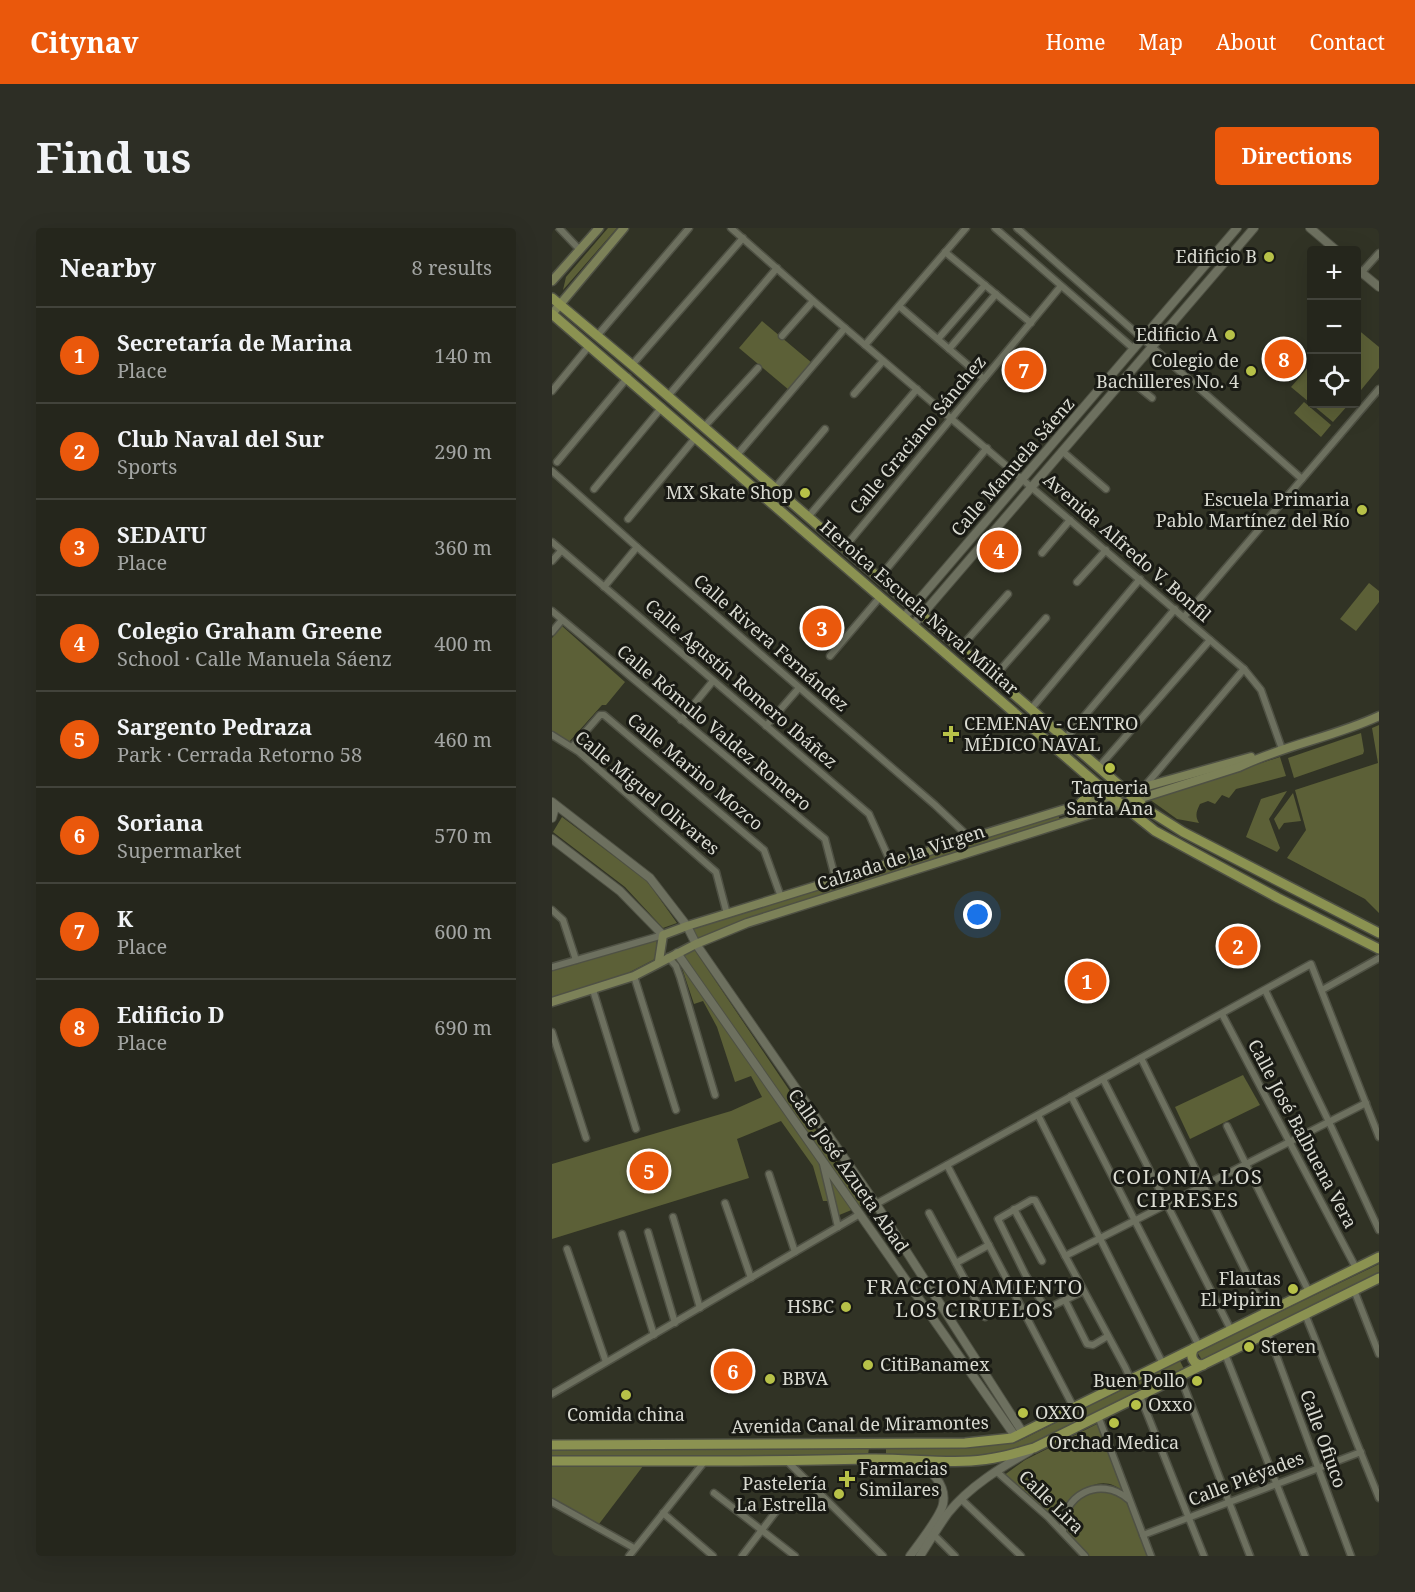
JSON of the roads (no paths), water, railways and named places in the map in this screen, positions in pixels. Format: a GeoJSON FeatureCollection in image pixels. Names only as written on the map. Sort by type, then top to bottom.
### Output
{"type":"FeatureCollection","features":[{"type":"Feature","properties":{"kind":"main road"},"geometry":{"type":"LineString","coordinates":[[552,281],[599,228]]}},
{"type":"Feature","properties":{"kind":"main road"},"geometry":{"type":"LineString","coordinates":[[552,314],[624,228]]}},
{"type":"Feature","properties":{"kind":"main road","name":"Heroica Escuela Naval Militar"},"geometry":{"type":"LineString","coordinates":[[552,298],[1126,792],[1183,832],[1379,933]]}},
{"type":"Feature","properties":{"kind":"main road","name":"Heroica Escuela Naval Militar"},"geometry":{"type":"LineString","coordinates":[[552,314],[905,616],[1091,779],[1155,831],[1278,898],[1379,949]]}},
{"type":"Feature","properties":{"kind":"main road","name":"Calzada de la Virgen"},"geometry":{"type":"LineString","coordinates":[[552,1002],[634,976],[659,961],[747,924],[1239,767],[1264,755],[1362,724],[1379,716]]}},
{"type":"Feature","properties":{"kind":"main road","name":"Calzada de la Virgen"},"geometry":{"type":"LineString","coordinates":[[663,935],[1079,805],[1236,760],[1264,755]]}},
{"type":"Feature","properties":{"kind":"main road"},"geometry":{"type":"LineString","coordinates":[[1079,805],[1090,793],[1091,779]]}},
{"type":"Feature","properties":{"kind":"main road"},"geometry":{"type":"LineString","coordinates":[[1278,898],[1285,884]]}},
{"type":"Feature","properties":{"kind":"main road"},"geometry":{"type":"LineString","coordinates":[[659,961],[663,935]]}},
{"type":"Feature","properties":{"kind":"main road","name":"Avenida Canal de Miramontes"},"geometry":{"type":"LineString","coordinates":[[552,1445],[965,1443],[1019,1434],[1379,1257]]}},
{"type":"Feature","properties":{"kind":"main road","name":"Avenida Canal de Miramontes"},"geometry":{"type":"LineString","coordinates":[[552,1461],[788,1462],[903,1459],[930,1462],[998,1458],[1034,1448],[1379,1278]]}},
{"type":"Feature","properties":{"kind":"main road"},"geometry":{"type":"LineString","coordinates":[[1196,1347],[1191,1354],[1192,1360],[1203,1365]]}},
{"type":"Feature","properties":{"kind":"main road"},"geometry":{"type":"LineString","coordinates":[[1178,1356],[1185,1357],[1189,1362],[1189,1369],[1182,1375]]}},
{"type":"Feature","properties":{"kind":"main road"},"geometry":{"type":"LineString","coordinates":[[868,1443],[874,1451],[872,1457],[868,1459]]}},
{"type":"Feature","properties":{"kind":"main road"},"geometry":{"type":"LineString","coordinates":[[883,1459],[876,1451],[884,1443]]}},
{"type":"Feature","properties":{"kind":"street"},"geometry":{"type":"LineString","coordinates":[[559,228],[579,250]]}},
{"type":"Feature","properties":{"kind":"street"},"geometry":{"type":"LineString","coordinates":[[597,336],[689,228]]}},
{"type":"Feature","properties":{"kind":"street","name":"Avenida Alfredo V. Bonfil"},"geometry":{"type":"LineString","coordinates":[[731,228],[813,301],[1244,669],[1261,690],[1282,749]]}},
{"type":"Feature","properties":{"kind":"street"},"geometry":{"type":"LineString","coordinates":[[865,345],[966,228]]}},
{"type":"Feature","properties":{"kind":"street"},"geometry":{"type":"LineString","coordinates":[[995,228],[1134,349]]}},
{"type":"Feature","properties":{"kind":"street"},"geometry":{"type":"LineString","coordinates":[[1017,228],[1302,479]]}},
{"type":"Feature","properties":{"kind":"street","name":"Calle Manuela Sáenz"},"geometry":{"type":"LineString","coordinates":[[905,616],[1237,228]]}},
{"type":"Feature","properties":{"kind":"street","name":"Calle Manuela Sáenz"},"geometry":{"type":"LineString","coordinates":[[914,624],[1254,228]]}},
{"type":"Feature","properties":{"kind":"street"},"geometry":{"type":"LineString","coordinates":[[1310,228],[1331,246]]}},
{"type":"Feature","properties":{"kind":"street"},"geometry":{"type":"LineString","coordinates":[[632,365],[743,238]]}},
{"type":"Feature","properties":{"kind":"street"},"geometry":{"type":"LineString","coordinates":[[945,252],[1031,323]]}},
{"type":"Feature","properties":{"kind":"street"},"geometry":{"type":"LineString","coordinates":[[1361,268],[1379,253]]}},
{"type":"Feature","properties":{"kind":"street"},"geometry":{"type":"LineString","coordinates":[[668,396],[777,268]]}},
{"type":"Feature","properties":{"kind":"street"},"geometry":{"type":"LineString","coordinates":[[1361,272],[1379,287]]}},
{"type":"Feature","properties":{"kind":"street"},"geometry":{"type":"LineString","coordinates":[[938,339],[985,285]]}},
{"type":"Feature","properties":{"kind":"street","name":"Calle Graciano Sánchez"},"geometry":{"type":"LineString","coordinates":[[844,548],[1061,286]]}},
{"type":"Feature","properties":{"kind":"street"},"geometry":{"type":"LineString","coordinates":[[949,349],[996,294]]}},
{"type":"Feature","properties":{"kind":"street"},"geometry":{"type":"LineString","coordinates":[[782,336],[813,301]]}},
{"type":"Feature","properties":{"kind":"street"},"geometry":{"type":"LineString","coordinates":[[899,306],[984,379]]}},
{"type":"Feature","properties":{"kind":"street"},"geometry":{"type":"LineString","coordinates":[[737,455],[845,328]]}},
{"type":"Feature","properties":{"kind":"street"},"geometry":{"type":"LineString","coordinates":[[552,391],[589,345]]}},
{"type":"Feature","properties":{"kind":"street"},"geometry":{"type":"LineString","coordinates":[[854,394],[883,361]]}},
{"type":"Feature","properties":{"kind":"street"},"geometry":{"type":"LineString","coordinates":[[704,428],[758,368]]}},
{"type":"Feature","properties":{"kind":"street"},"geometry":{"type":"LineString","coordinates":[[1126,377],[1152,398]]}},
{"type":"Feature","properties":{"kind":"street"},"geometry":{"type":"LineString","coordinates":[[557,462],[628,378]]}},
{"type":"Feature","properties":{"kind":"street"},"geometry":{"type":"LineString","coordinates":[[808,517],[917,389]]}},
{"type":"Feature","properties":{"kind":"street"},"geometry":{"type":"LineString","coordinates":[[1184,617],[1379,389]]}},
{"type":"Feature","properties":{"kind":"street"},"geometry":{"type":"LineString","coordinates":[[594,489],[662,407]]}},
{"type":"Feature","properties":{"kind":"street"},"geometry":{"type":"LineString","coordinates":[[775,488],[825,429]]}},
{"type":"Feature","properties":{"kind":"street"},"geometry":{"type":"LineString","coordinates":[[628,519],[696,437]]}},
{"type":"Feature","properties":{"kind":"street"},"geometry":{"type":"LineString","coordinates":[[879,578],[987,448]]}},
{"type":"Feature","properties":{"kind":"street"},"geometry":{"type":"LineString","coordinates":[[1062,451],[1106,489]]}},
{"type":"Feature","properties":{"kind":"street","name":"Calle Rivera Fernández"},"geometry":{"type":"LineString","coordinates":[[552,471],[971,838]]}},
{"type":"Feature","properties":{"kind":"street"},"geometry":{"type":"LineString","coordinates":[[1042,552],[1070,520]]}},
{"type":"Feature","properties":{"kind":"street","name":"Calle Agustín Romero Ibáñez"},"geometry":{"type":"LineString","coordinates":[[552,542],[868,814],[891,863]]}},
{"type":"Feature","properties":{"kind":"street"},"geometry":{"type":"LineString","coordinates":[[604,587],[637,547]]}},
{"type":"Feature","properties":{"kind":"street"},"geometry":{"type":"LineString","coordinates":[[552,561],[561,550]]}},
{"type":"Feature","properties":{"kind":"street"},"geometry":{"type":"LineString","coordinates":[[1077,582],[1106,550]]}},
{"type":"Feature","properties":{"kind":"street"},"geometry":{"type":"LineString","coordinates":[[1030,709],[1140,579]]}},
{"type":"Feature","properties":{"kind":"street"},"geometry":{"type":"LineString","coordinates":[[960,648],[1008,594]]}},
{"type":"Feature","properties":{"kind":"street"},"geometry":{"type":"LineString","coordinates":[[830,656],[880,596]]}},
{"type":"Feature","properties":{"kind":"street"},"geometry":{"type":"LineString","coordinates":[[1065,739],[1175,609]]}},
{"type":"Feature","properties":{"kind":"street","name":"Calle Rómulo Valdez Romero"},"geometry":{"type":"LineString","coordinates":[[552,611],[825,839],[836,880]]}},
{"type":"Feature","properties":{"kind":"street"},"geometry":{"type":"LineString","coordinates":[[994,677],[1046,618]]}},
{"type":"Feature","properties":{"kind":"street"},"geometry":{"type":"LineString","coordinates":[[552,632],[562,620]]}},
{"type":"Feature","properties":{"kind":"street"},"geometry":{"type":"LineString","coordinates":[[1098,768],[1210,640]]}},
{"type":"Feature","properties":{"kind":"street"},"geometry":{"type":"LineString","coordinates":[[1145,786],[1244,669]]}},
{"type":"Feature","properties":{"kind":"street"},"geometry":{"type":"LineString","coordinates":[[681,720],[713,681]]}},
{"type":"Feature","properties":{"kind":"street"},"geometry":{"type":"LineString","coordinates":[[766,726],[799,688]]}},
{"type":"Feature","properties":{"kind":"street","name":"Calle Marino Mozco"},"geometry":{"type":"LineString","coordinates":[[572,747],[600,716],[604,715],[764,850],[781,897]]}},
{"type":"Feature","properties":{"kind":"street","name":"Calle Miguel Olivares"},"geometry":{"type":"LineString","coordinates":[[552,735],[572,747],[716,872],[727,914]]}},
{"type":"Feature","properties":{"kind":"street"},"geometry":{"type":"LineString","coordinates":[[552,803],[554,811],[552,818]]}},
{"type":"Feature","properties":{"kind":"street","name":"Calle José Azueta Abad"},"geometry":{"type":"LineString","coordinates":[[552,803],[650,878],[687,926],[696,944],[876,1204],[1019,1434]]}},
{"type":"Feature","properties":{"kind":"street"},"geometry":{"type":"LineString","coordinates":[[552,839],[620,891],[663,935]]}},
{"type":"Feature","properties":{"kind":"street"},"geometry":{"type":"LineString","coordinates":[[552,909],[563,920],[576,960]]}},
{"type":"Feature","properties":{"kind":"street","name":"Calzada de la Virgen"},"geometry":{"type":"LineString","coordinates":[[552,967],[663,935]]}},
{"type":"Feature","properties":{"kind":"street","name":"Calle José Azueta Abad"},"geometry":{"type":"LineString","coordinates":[[677,953],[916,1294],[1019,1434]]}},
{"type":"Feature","properties":{"kind":"street"},"geometry":{"type":"LineString","coordinates":[[668,957],[676,966],[680,977],[715,1095]]}},
{"type":"Feature","properties":{"kind":"street"},"geometry":{"type":"LineString","coordinates":[[1322,990],[1379,958]]}},
{"type":"Feature","properties":{"kind":"street"},"geometry":{"type":"LineString","coordinates":[[876,1204],[1311,964],[1379,1137]]}},
{"type":"Feature","properties":{"kind":"street"},"geometry":{"type":"LineString","coordinates":[[634,976],[676,1110]]}},
{"type":"Feature","properties":{"kind":"street"},"geometry":{"type":"LineString","coordinates":[[593,990],[636,1129]]}},
{"type":"Feature","properties":{"kind":"street"},"geometry":{"type":"LineString","coordinates":[[1265,990],[1379,1230]]}},
{"type":"Feature","properties":{"kind":"street","name":"Calle José Balbuena Vera"},"geometry":{"type":"LineString","coordinates":[[1222,1014],[1356,1268]]}},
{"type":"Feature","properties":{"kind":"street"},"geometry":{"type":"LineString","coordinates":[[552,1032],[586,1138]]}},
{"type":"Feature","properties":{"kind":"street"},"geometry":{"type":"LineString","coordinates":[[1141,1058],[1266,1313]]}},
{"type":"Feature","properties":{"kind":"street"},"geometry":{"type":"LineString","coordinates":[[1103,1079],[1231,1330]]}},
{"type":"Feature","properties":{"kind":"street"},"geometry":{"type":"LineString","coordinates":[[1071,1096],[1196,1347]]}},
{"type":"Feature","properties":{"kind":"street"},"geometry":{"type":"LineString","coordinates":[[1065,1256],[1366,1103]]}},
{"type":"Feature","properties":{"kind":"street"},"geometry":{"type":"LineString","coordinates":[[1038,1115],[1163,1364]]}},
{"type":"Feature","properties":{"kind":"street"},"geometry":{"type":"LineString","coordinates":[[1227,1126],[1309,1292]]}},
{"type":"Feature","properties":{"kind":"street"},"geometry":{"type":"LineString","coordinates":[[823,1160],[838,1227]]}},
{"type":"Feature","properties":{"kind":"street"},"geometry":{"type":"LineString","coordinates":[[947,1165],[1074,1408]]}},
{"type":"Feature","properties":{"kind":"street"},"geometry":{"type":"LineString","coordinates":[[769,1174],[795,1252]]}},
{"type":"Feature","properties":{"kind":"street"},"geometry":{"type":"LineString","coordinates":[[1084,1291],[1046,1309],[998,1221],[1000,1216],[1030,1200],[1035,1200],[1084,1291],[1131,1380]]}},
{"type":"Feature","properties":{"kind":"street"},"geometry":{"type":"LineString","coordinates":[[725,1203],[751,1278]]}},
{"type":"Feature","properties":{"kind":"street"},"geometry":{"type":"LineString","coordinates":[[1014,1209],[1042,1262]]}},
{"type":"Feature","properties":{"kind":"street"},"geometry":{"type":"LineString","coordinates":[[929,1213],[985,1317]]}},
{"type":"Feature","properties":{"kind":"street"},"geometry":{"type":"LineString","coordinates":[[552,1393],[860,1214]]}},
{"type":"Feature","properties":{"kind":"street"},"geometry":{"type":"LineString","coordinates":[[673,1217],[700,1308]]}},
{"type":"Feature","properties":{"kind":"street"},"geometry":{"type":"LineString","coordinates":[[648,1232],[675,1323]]}},
{"type":"Feature","properties":{"kind":"street"},"geometry":{"type":"LineString","coordinates":[[622,1234],[654,1335]]}},
{"type":"Feature","properties":{"kind":"street"},"geometry":{"type":"LineString","coordinates":[[956,1263],[989,1245]]}},
{"type":"Feature","properties":{"kind":"street"},"geometry":{"type":"LineString","coordinates":[[567,1249],[606,1362]]}},
{"type":"Feature","properties":{"kind":"street"},"geometry":{"type":"LineString","coordinates":[[891,1258],[898,1261],[902,1259],[904,1249]]}},
{"type":"Feature","properties":{"kind":"street"},"geometry":{"type":"LineString","coordinates":[[916,1294],[915,1288],[920,1284],[928,1286]]}},
{"type":"Feature","properties":{"kind":"street"},"geometry":{"type":"LineString","coordinates":[[1354,1290],[1379,1354]]}},
{"type":"Feature","properties":{"kind":"street"},"geometry":{"type":"LineString","coordinates":[[1065,1300],[1090,1346],[1108,1336]]}},
{"type":"Feature","properties":{"kind":"street"},"geometry":{"type":"LineString","coordinates":[[1305,1314],[1379,1498]]}},
{"type":"Feature","properties":{"kind":"street","name":"Calle Ofiuco"},"geometry":{"type":"LineString","coordinates":[[1268,1333],[1351,1556]]}},
{"type":"Feature","properties":{"kind":"street"},"geometry":{"type":"LineString","coordinates":[[1225,1354],[1305,1556]]}},
{"type":"Feature","properties":{"kind":"street"},"geometry":{"type":"LineString","coordinates":[[1182,1375],[1250,1556]]}},
{"type":"Feature","properties":{"kind":"street"},"geometry":{"type":"LineString","coordinates":[[1140,1396],[1204,1556]]}},
{"type":"Feature","properties":{"kind":"street"},"geometry":{"type":"LineString","coordinates":[[1098,1416],[1151,1556]]}},
{"type":"Feature","properties":{"kind":"street"},"geometry":{"type":"LineString","coordinates":[[920,1556],[961,1499],[996,1471],[1034,1448]]}},
{"type":"Feature","properties":{"kind":"street","name":"Calle Pléyades"},"geometry":{"type":"LineString","coordinates":[[1143,1535],[1361,1452]]}},
{"type":"Feature","properties":{"kind":"street"},"geometry":{"type":"LineString","coordinates":[[903,1459],[921,1464],[931,1472],[941,1487],[943,1505],[910,1556]]}},
{"type":"Feature","properties":{"kind":"street"},"geometry":{"type":"LineString","coordinates":[[629,1556],[705,1461]]}},
{"type":"Feature","properties":{"kind":"street"},"geometry":{"type":"LineString","coordinates":[[788,1462],[883,1556]]}},
{"type":"Feature","properties":{"kind":"street","name":"Calle Lira"},"geometry":{"type":"LineString","coordinates":[[996,1471],[1063,1532],[1084,1556]]}},
{"type":"Feature","properties":{"kind":"street"},"geometry":{"type":"LineString","coordinates":[[1063,1532],[1066,1510],[1076,1497],[1086,1491],[1107,1488],[1122,1494],[1130,1501]]}},
{"type":"Feature","properties":{"kind":"street"},"geometry":{"type":"LineString","coordinates":[[714,1493],[795,1556]]}},
{"type":"Feature","properties":{"kind":"street"},"geometry":{"type":"LineString","coordinates":[[961,1499],[1021,1556]]}},
{"type":"Feature","properties":{"kind":"street"},"geometry":{"type":"LineString","coordinates":[[742,1556],[784,1501]]}},
{"type":"Feature","properties":{"kind":"street"},"geometry":{"type":"LineString","coordinates":[[552,1502],[634,1548]]}},
{"type":"Feature","properties":{"kind":"street"},"geometry":{"type":"LineString","coordinates":[[943,1505],[949,1504],[951,1510]]}},
{"type":"Feature","properties":{"kind":"street"},"geometry":{"type":"LineString","coordinates":[[663,1513],[713,1556]]}},
{"type":"Feature","properties":{"kind":"street"},"geometry":{"type":"LineString","coordinates":[[934,1534],[955,1556]]}},
{"type":"Feature","properties":{"kind":"place","name":"Edificio B"},"geometry":{"type":"Point","coordinates":[1269,257]}},
{"type":"Feature","properties":{"kind":"place","name":"Edificio A"},"geometry":{"type":"Point","coordinates":[1230,335]}},
{"type":"Feature","properties":{"kind":"place","name":"Edificio D"},"geometry":{"type":"Point","coordinates":[1284,359]}},
{"type":"Feature","properties":{"kind":"place","name":"K"},"geometry":{"type":"Point","coordinates":[1024,370]}},
{"type":"Feature","properties":{"kind":"place","name":"Colegio de Bachilleres No. 4"},"geometry":{"type":"Point","coordinates":[1251,371]}},
{"type":"Feature","properties":{"kind":"place","name":"MX Skate Shop"},"geometry":{"type":"Point","coordinates":[805,493]}},
{"type":"Feature","properties":{"kind":"place","name":"Escuela Primaria Pablo Martínez del Río"},"geometry":{"type":"Point","coordinates":[1362,510]}},
{"type":"Feature","properties":{"kind":"place","name":"Colegio Graham Greene"},"geometry":{"type":"Point","coordinates":[999,550]}},
{"type":"Feature","properties":{"kind":"place","name":"SEDATU"},"geometry":{"type":"Point","coordinates":[822,628]}},
{"type":"Feature","properties":{"kind":"place","name":"CEMENAV - CENTRO MÉDICO NAVAL"},"geometry":{"type":"Point","coordinates":[951,734]}},
{"type":"Feature","properties":{"kind":"place","name":"Taqueria Santa Ana"},"geometry":{"type":"Point","coordinates":[1110,768]}},
{"type":"Feature","properties":{"kind":"place","name":"Club Naval del Sur"},"geometry":{"type":"Point","coordinates":[1238,946]}},
{"type":"Feature","properties":{"kind":"place","name":"Secretaría de Marina"},"geometry":{"type":"Point","coordinates":[1087,981]}},
{"type":"Feature","properties":{"kind":"place","name":"Sargento Pedraza"},"geometry":{"type":"Point","coordinates":[649,1171]}},
{"type":"Feature","properties":{"kind":"place","name":"Flautas El Pipirin"},"geometry":{"type":"Point","coordinates":[1293,1289]}},
{"type":"Feature","properties":{"kind":"place","name":"HSBC"},"geometry":{"type":"Point","coordinates":[846,1307]}},
{"type":"Feature","properties":{"kind":"place","name":"Steren"},"geometry":{"type":"Point","coordinates":[1249,1347]}},
{"type":"Feature","properties":{"kind":"place","name":"CitiBanamex"},"geometry":{"type":"Point","coordinates":[868,1365]}},
{"type":"Feature","properties":{"kind":"place","name":"Soriana"},"geometry":{"type":"Point","coordinates":[733,1371]}},
{"type":"Feature","properties":{"kind":"place","name":"BBVA"},"geometry":{"type":"Point","coordinates":[770,1379]}},
{"type":"Feature","properties":{"kind":"place","name":"Buen Pollo"},"geometry":{"type":"Point","coordinates":[1197,1381]}},
{"type":"Feature","properties":{"kind":"place","name":"Comida china"},"geometry":{"type":"Point","coordinates":[626,1395]}},
{"type":"Feature","properties":{"kind":"place","name":"Oxxo"},"geometry":{"type":"Point","coordinates":[1136,1405]}},
{"type":"Feature","properties":{"kind":"place","name":"OXXO"},"geometry":{"type":"Point","coordinates":[1023,1413]}},
{"type":"Feature","properties":{"kind":"place","name":"Orchad Medica"},"geometry":{"type":"Point","coordinates":[1114,1423]}},
{"type":"Feature","properties":{"kind":"place","name":"Farmacias Similares"},"geometry":{"type":"Point","coordinates":[847,1479]}},
{"type":"Feature","properties":{"kind":"place","name":"Pastelería La Estrella"},"geometry":{"type":"Point","coordinates":[839,1494]}},
{"type":"Feature","properties":{"kind":"district","name":"COLONIA LOS CIPRESES"},"geometry":{"type":"Point","coordinates":[1188,1188]}},
{"type":"Feature","properties":{"kind":"district","name":"FRACCIONAMIENTO LOS CIRUELOS"},"geometry":{"type":"Point","coordinates":[975,1298]}}]}
